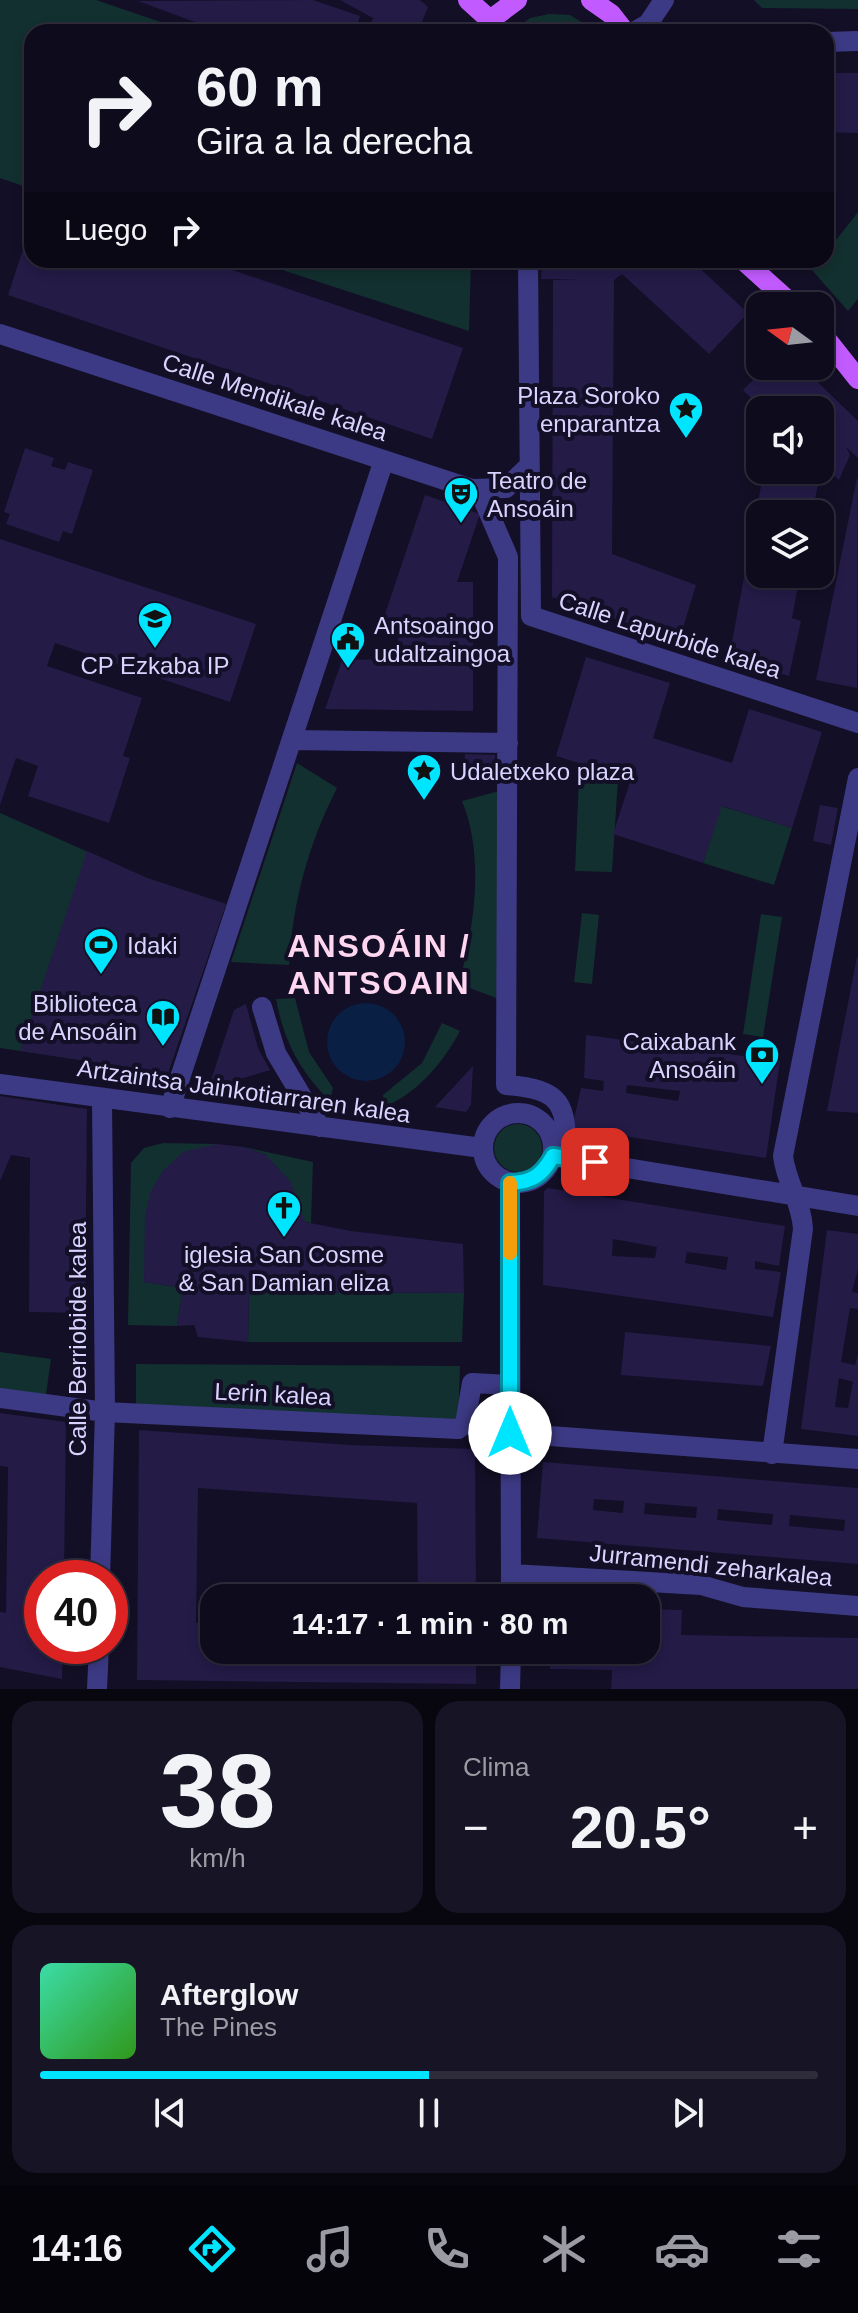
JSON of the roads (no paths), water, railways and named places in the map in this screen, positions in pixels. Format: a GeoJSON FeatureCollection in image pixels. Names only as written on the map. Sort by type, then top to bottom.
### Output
{"type":"FeatureCollection","features":[{"type":"Feature","properties":{"kind":"main road"},"geometry":{"type":"LineString","coordinates":[[468,0],[485,24]]}},
{"type":"Feature","properties":{"kind":"main road"},"geometry":{"type":"LineString","coordinates":[[488,24],[517,0]]}},
{"type":"Feature","properties":{"kind":"main road"},"geometry":{"type":"LineString","coordinates":[[591,0],[611,14],[619,24]]}},
{"type":"Feature","properties":{"kind":"main road"},"geometry":{"type":"LineString","coordinates":[[752,268],[778,292]]}},
{"type":"Feature","properties":{"kind":"main road"},"geometry":{"type":"LineString","coordinates":[[834,349],[858,379]]}},
{"type":"Feature","properties":{"kind":"street"},"geometry":{"type":"LineString","coordinates":[[648,24],[664,0]]}},
{"type":"Feature","properties":{"kind":"street"},"geometry":{"type":"LineString","coordinates":[[834,42],[858,41]]}},
{"type":"Feature","properties":{"kind":"street","name":"Calle Lapurbide kalea"},"geometry":{"type":"LineString","coordinates":[[528,268],[531,616],[858,723]]}},
{"type":"Feature","properties":{"kind":"street","name":"Calle Mendikale kalea"},"geometry":{"type":"LineString","coordinates":[[0,334],[479,490]]}},
{"type":"Feature","properties":{"kind":"street"},"geometry":{"type":"LineString","coordinates":[[170,1108],[384,460]]}},
{"type":"Feature","properties":{"kind":"street"},"geometry":{"type":"LineString","coordinates":[[528,467],[506,488],[479,490],[508,557],[506,1085],[534,1087],[552,1095],[562,1107],[566,1127],[559,1157],[529,1182],[510,1183],[496,1176],[486,1164],[482,1148],[486,1132],[497,1119],[513,1112],[530,1114],[544,1124],[559,1157]]}},
{"type":"Feature","properties":{"kind":"street"},"geometry":{"type":"LineString","coordinates":[[292,740],[508,743]]}},
{"type":"Feature","properties":{"kind":"street"},"geometry":{"type":"LineString","coordinates":[[772,1454],[803,1229],[795,1197],[785,1175],[783,1156],[858,778]]}},
{"type":"Feature","properties":{"kind":"street"},"geometry":{"type":"LineString","coordinates":[[262,1007],[276,1053],[320,1127]]}},
{"type":"Feature","properties":{"kind":"street","name":"Artzaintsa Jainkotiarraren kalea"},"geometry":{"type":"LineString","coordinates":[[0,1084],[482,1148]]}},
{"type":"Feature","properties":{"kind":"street","name":"Calle Berriobide kalea"},"geometry":{"type":"LineString","coordinates":[[101,1560],[105,1412],[102,1099]]}},
{"type":"Feature","properties":{"kind":"street"},"geometry":{"type":"LineString","coordinates":[[559,1157],[858,1206]]}},
{"type":"Feature","properties":{"kind":"street"},"geometry":{"type":"LineString","coordinates":[[510,1183],[512,1584]]}},
{"type":"Feature","properties":{"kind":"street","name":"Lerin kalea"},"geometry":{"type":"LineString","coordinates":[[0,1398],[105,1412],[458,1429],[465,1424],[472,1383],[510,1385]]}},
{"type":"Feature","properties":{"kind":"street"},"geometry":{"type":"LineString","coordinates":[[510,1433],[858,1459]]}},
{"type":"Feature","properties":{"kind":"street","name":"Jurramendi zeharkalea"},"geometry":{"type":"LineString","coordinates":[[512,1574],[701,1585],[743,1597],[858,1606]]}},
{"type":"Feature","properties":{"kind":"street"},"geometry":{"type":"LineString","coordinates":[[97,1689],[98,1664]]}},
{"type":"Feature","properties":{"kind":"street"},"geometry":{"type":"LineString","coordinates":[[510,1689],[511,1664]]}},
{"type":"Feature","properties":{"kind":"water"},"geometry":{"type":"Polygon","coordinates":[[[366,1003],[381,1006],[393,1015],[402,1027],[405,1042],[402,1057],[393,1069],[381,1078],[366,1081],[351,1078],[339,1069],[330,1057],[327,1042],[330,1027],[339,1015],[351,1006],[366,1003]]]}},
{"type":"Feature","properties":{"kind":"place","name":"Plaza Soroko enparantza"},"geometry":{"type":"Point","coordinates":[686,440]}},
{"type":"Feature","properties":{"kind":"place","name":"Teatro de Ansoáin"},"geometry":{"type":"Point","coordinates":[461,525]}},
{"type":"Feature","properties":{"kind":"place","name":"CP Ezkaba IP"},"geometry":{"type":"Point","coordinates":[155,650]}},
{"type":"Feature","properties":{"kind":"place","name":"Antsoaingo udaltzaingoa"},"geometry":{"type":"Point","coordinates":[348,670]}},
{"type":"Feature","properties":{"kind":"place","name":"Udaletxeko plaza"},"geometry":{"type":"Point","coordinates":[424,802]}},
{"type":"Feature","properties":{"kind":"place","name":"Idaki"},"geometry":{"type":"Point","coordinates":[101,976]}},
{"type":"Feature","properties":{"kind":"place","name":"Biblioteca de Ansoáin"},"geometry":{"type":"Point","coordinates":[163,1048]}},
{"type":"Feature","properties":{"kind":"place","name":"Caixabank Ansoáin"},"geometry":{"type":"Point","coordinates":[762,1086]}},
{"type":"Feature","properties":{"kind":"place","name":"iglesia San Cosme & San Damian eliza"},"geometry":{"type":"Point","coordinates":[284,1239]}},
{"type":"Feature","properties":{"kind":"district","name":"ANSOÁIN / ANTSOAIN"},"geometry":{"type":"Point","coordinates":[379,964]}}]}
